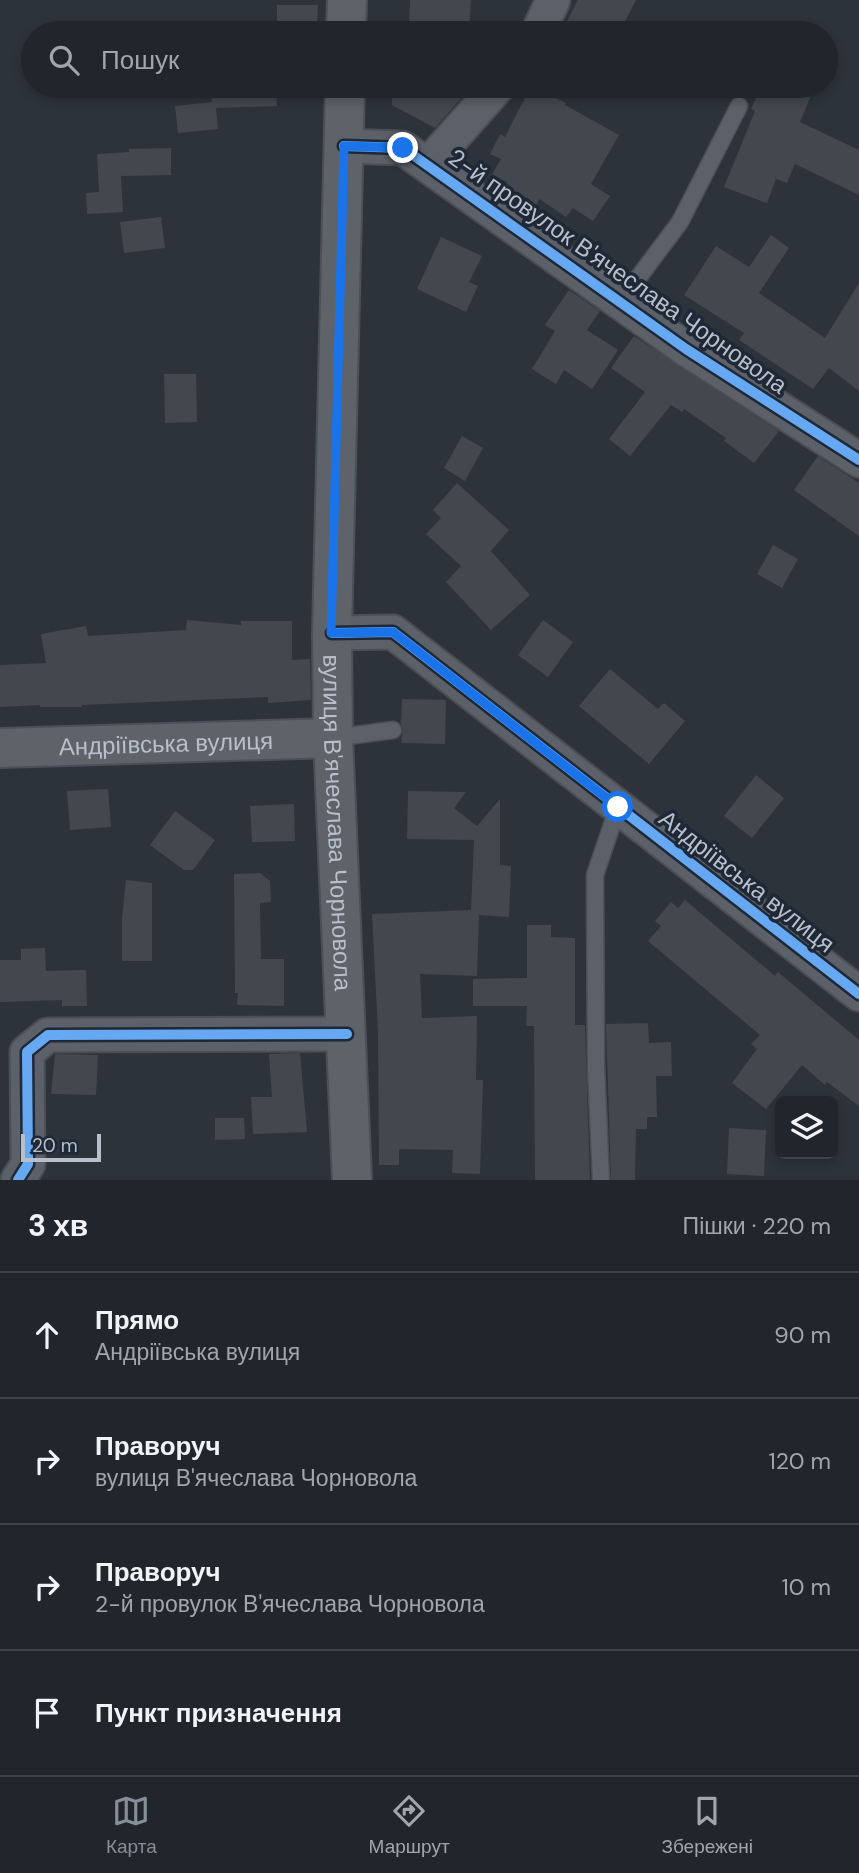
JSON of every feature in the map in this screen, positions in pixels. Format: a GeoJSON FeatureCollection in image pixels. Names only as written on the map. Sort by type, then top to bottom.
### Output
{"type":"FeatureCollection","features":[{"type":"Feature","properties":{"kind":"main road"},"geometry":{"type":"LineString","coordinates":[[346,21],[347,0]]}},
{"type":"Feature","properties":{"kind":"main road","name":"вулиця В'ячеслава Чорновола"},"geometry":{"type":"LineString","coordinates":[[345,98],[331,633],[352,1180]]}},
{"type":"Feature","properties":{"kind":"main road","name":"Андріївська вулиця"},"geometry":{"type":"LineString","coordinates":[[0,748],[333,738]]}},
{"type":"Feature","properties":{"kind":"street"},"geometry":{"type":"LineString","coordinates":[[543,21],[552,0]]}},
{"type":"Feature","properties":{"kind":"street"},"geometry":{"type":"LineString","coordinates":[[428,165],[487,98]]}},
{"type":"Feature","properties":{"kind":"street","name":"2-й провулок В'ячеслава Чорновола"},"geometry":{"type":"LineString","coordinates":[[344,146],[403,148],[686,349],[859,460]]}},
{"type":"Feature","properties":{"kind":"street","name":"Андріївська вулиця"},"geometry":{"type":"LineString","coordinates":[[331,633],[393,632],[859,994]]}},
{"type":"Feature","properties":{"kind":"street"},"geometry":{"type":"LineString","coordinates":[[18,1180],[28,1164],[27,1052],[48,1035],[346,1034]]}},
{"type":"Feature","properties":{"kind":"lane"},"geometry":{"type":"LineString","coordinates":[[620,302],[680,222],[739,106]]}},
{"type":"Feature","properties":{"kind":"lane"},"geometry":{"type":"LineString","coordinates":[[333,738],[393,730]]}},
{"type":"Feature","properties":{"kind":"lane"},"geometry":{"type":"LineString","coordinates":[[601,1180],[596,1067],[595,875],[618,807]]}},
{"type":"Feature","properties":{"kind":"building"},"geometry":{"type":"Polygon","coordinates":[[[410,0],[471,0],[470,21],[409,21],[410,0]]]}},
{"type":"Feature","properties":{"kind":"building"},"geometry":{"type":"Polygon","coordinates":[[[578,0],[636,0],[625,21],[567,21],[578,0]]]}},
{"type":"Feature","properties":{"kind":"building"},"geometry":{"type":"Polygon","coordinates":[[[277,5],[318,5],[317,21],[277,21],[277,5]]]}},
{"type":"Feature","properties":{"kind":"building"},"geometry":{"type":"Polygon","coordinates":[[[212,98],[277,98],[277,106],[216,108],[218,129],[178,133],[175,106],[212,102],[212,98]]]}},
{"type":"Feature","properties":{"kind":"building"},"geometry":{"type":"Polygon","coordinates":[[[392,98],[461,98],[435,128],[392,105],[392,98]]]}},
{"type":"Feature","properties":{"kind":"building"},"geometry":{"type":"Polygon","coordinates":[[[525,98],[556,98],[619,135],[591,184],[610,196],[593,221],[573,208],[566,217],[539,199],[536,207],[503,191],[507,182],[492,175],[501,159],[490,154],[500,134],[505,137],[525,98]]]}},
{"type":"Feature","properties":{"kind":"building"},"geometry":{"type":"Polygon","coordinates":[[[756,98],[810,98],[800,122],[859,150],[859,195],[795,164],[787,183],[776,179],[767,203],[724,187],[755,111],[751,109],[756,98]]]}},
{"type":"Feature","properties":{"kind":"building"},"geometry":{"type":"Polygon","coordinates":[[[171,148],[171,175],[121,176],[123,212],[87,214],[86,193],[99,192],[97,154],[129,152],[129,149],[171,148]]]}},
{"type":"Feature","properties":{"kind":"building"},"geometry":{"type":"Polygon","coordinates":[[[161,217],[165,248],[124,253],[120,222],[161,217]]]}},
{"type":"Feature","properties":{"kind":"building"},"geometry":{"type":"Polygon","coordinates":[[[771,235],[789,248],[759,293],[825,338],[859,283],[859,391],[829,368],[813,389],[739,340],[744,333],[684,295],[716,246],[749,267],[771,235]]]}},
{"type":"Feature","properties":{"kind":"building"},"geometry":{"type":"Polygon","coordinates":[[[441,237],[482,256],[469,282],[478,286],[466,312],[417,289],[441,237]]]}},
{"type":"Feature","properties":{"kind":"building"},"geometry":{"type":"Polygon","coordinates":[[[569,290],[600,311],[587,330],[618,350],[592,389],[564,370],[556,384],[532,369],[555,331],[545,325],[569,290]]]}},
{"type":"Feature","properties":{"kind":"building"},"geometry":{"type":"Polygon","coordinates":[[[634,336],[779,431],[754,463],[724,441],[726,438],[684,409],[682,412],[671,405],[630,456],[609,439],[645,392],[611,368],[634,336]]]}},
{"type":"Feature","properties":{"kind":"building"},"geometry":{"type":"Polygon","coordinates":[[[164,374],[196,374],[197,422],[165,423],[164,374]]]}},
{"type":"Feature","properties":{"kind":"building"},"geometry":{"type":"Polygon","coordinates":[[[462,436],[483,448],[465,481],[444,468],[462,436]]]}},
{"type":"Feature","properties":{"kind":"building"},"geometry":{"type":"Polygon","coordinates":[[[818,456],[859,483],[859,536],[794,490],[818,456]]]}},
{"type":"Feature","properties":{"kind":"building"},"geometry":{"type":"Polygon","coordinates":[[[457,483],[509,530],[491,551],[530,595],[491,630],[446,582],[461,566],[426,534],[441,518],[433,510],[457,483]]]}},
{"type":"Feature","properties":{"kind":"building"},"geometry":{"type":"Polygon","coordinates":[[[773,545],[798,559],[782,588],[757,574],[773,545]]]}},
{"type":"Feature","properties":{"kind":"building"},"geometry":{"type":"Polygon","coordinates":[[[187,620],[241,625],[241,621],[292,621],[292,660],[310,659],[311,700],[268,703],[268,697],[82,707],[0,707],[0,665],[46,663],[41,634],[86,626],[88,636],[186,630],[187,620]]]}},
{"type":"Feature","properties":{"kind":"building"},"geometry":{"type":"Polygon","coordinates":[[[543,620],[573,642],[548,677],[518,655],[543,620]]]}},
{"type":"Feature","properties":{"kind":"building"},"geometry":{"type":"Polygon","coordinates":[[[610,669],[658,709],[664,703],[685,721],[649,764],[579,706],[610,669]]]}},
{"type":"Feature","properties":{"kind":"building"},"geometry":{"type":"Polygon","coordinates":[[[402,699],[446,700],[445,744],[401,743],[402,699]]]}},
{"type":"Feature","properties":{"kind":"building"},"geometry":{"type":"Polygon","coordinates":[[[756,775],[784,798],[752,838],[724,816],[756,775]]]}},
{"type":"Feature","properties":{"kind":"building"},"geometry":{"type":"Polygon","coordinates":[[[108,789],[111,827],[70,830],[67,791],[108,789]]]}},
{"type":"Feature","properties":{"kind":"building"},"geometry":{"type":"Polygon","coordinates":[[[408,791],[466,792],[454,808],[477,826],[500,799],[500,865],[511,866],[509,917],[479,915],[477,976],[420,974],[422,1018],[477,1016],[476,1080],[483,1080],[480,1174],[452,1173],[453,1150],[399,1149],[399,1165],[379,1165],[378,1033],[372,914],[471,910],[474,840],[407,839],[408,791]]]}},
{"type":"Feature","properties":{"kind":"building"},"geometry":{"type":"Polygon","coordinates":[[[294,804],[295,841],[252,842],[250,806],[294,804]]]}},
{"type":"Feature","properties":{"kind":"building"},"geometry":{"type":"Polygon","coordinates":[[[175,811],[215,840],[193,870],[184,870],[150,845],[175,811]]]}},
{"type":"Feature","properties":{"kind":"building"},"geometry":{"type":"Polygon","coordinates":[[[260,873],[270,881],[271,902],[260,903],[261,959],[284,959],[284,1006],[237,1005],[234,874],[260,873]]]}},
{"type":"Feature","properties":{"kind":"building"},"geometry":{"type":"Polygon","coordinates":[[[126,880],[152,883],[152,961],[122,961],[122,918],[126,880]]]}},
{"type":"Feature","properties":{"kind":"building"},"geometry":{"type":"Polygon","coordinates":[[[685,900],[775,976],[778,972],[859,1040],[859,1106],[827,1082],[825,1085],[802,1065],[766,1109],[732,1083],[757,1049],[751,1044],[760,1035],[648,941],[661,926],[655,921],[671,902],[678,908],[685,900]]]}},
{"type":"Feature","properties":{"kind":"building"},"geometry":{"type":"Polygon","coordinates":[[[527,925],[551,925],[551,937],[575,938],[575,1025],[585,1025],[590,1180],[535,1180],[534,1026],[526,1026],[527,1006],[473,1006],[473,979],[527,978],[527,925]]]}},
{"type":"Feature","properties":{"kind":"building"},"geometry":{"type":"Polygon","coordinates":[[[45,948],[46,971],[86,970],[87,1006],[62,1006],[62,1000],[0,1002],[0,960],[21,960],[21,949],[45,948]]]}},
{"type":"Feature","properties":{"kind":"building"},"geometry":{"type":"Polygon","coordinates":[[[648,1023],[649,1043],[671,1042],[672,1076],[656,1076],[657,1117],[647,1117],[647,1129],[636,1129],[635,1180],[611,1180],[606,1024],[648,1023]]]}},
{"type":"Feature","properties":{"kind":"building"},"geometry":{"type":"Polygon","coordinates":[[[300,1053],[307,1132],[253,1134],[251,1097],[272,1097],[269,1054],[300,1053]]]}},
{"type":"Feature","properties":{"kind":"building"},"geometry":{"type":"Polygon","coordinates":[[[55,1054],[98,1055],[96,1095],[51,1094],[55,1054]]]}},
{"type":"Feature","properties":{"kind":"building"},"geometry":{"type":"Polygon","coordinates":[[[215,1118],[244,1118],[245,1139],[215,1140],[215,1118]]]}},
{"type":"Feature","properties":{"kind":"building"},"geometry":{"type":"Polygon","coordinates":[[[729,1128],[766,1130],[764,1176],[727,1174],[729,1128]]]}},
{"type":"Feature","properties":{"kind":"cycle path"},"geometry":{"type":"LineString","coordinates":[[344,146],[403,148],[686,349],[859,460]]}},
{"type":"Feature","properties":{"kind":"cycle path"},"geometry":{"type":"LineString","coordinates":[[332,633],[393,632],[859,994]]}},
{"type":"Feature","properties":{"kind":"cycle path"},"geometry":{"type":"LineString","coordinates":[[18,1180],[28,1164],[27,1052],[48,1035],[347,1034]]}},
{"type":"Feature","properties":{"kind":"route"},"geometry":{"type":"LineString","coordinates":[[403,148],[344,146],[331,633],[393,632],[618,807]]}}]}
